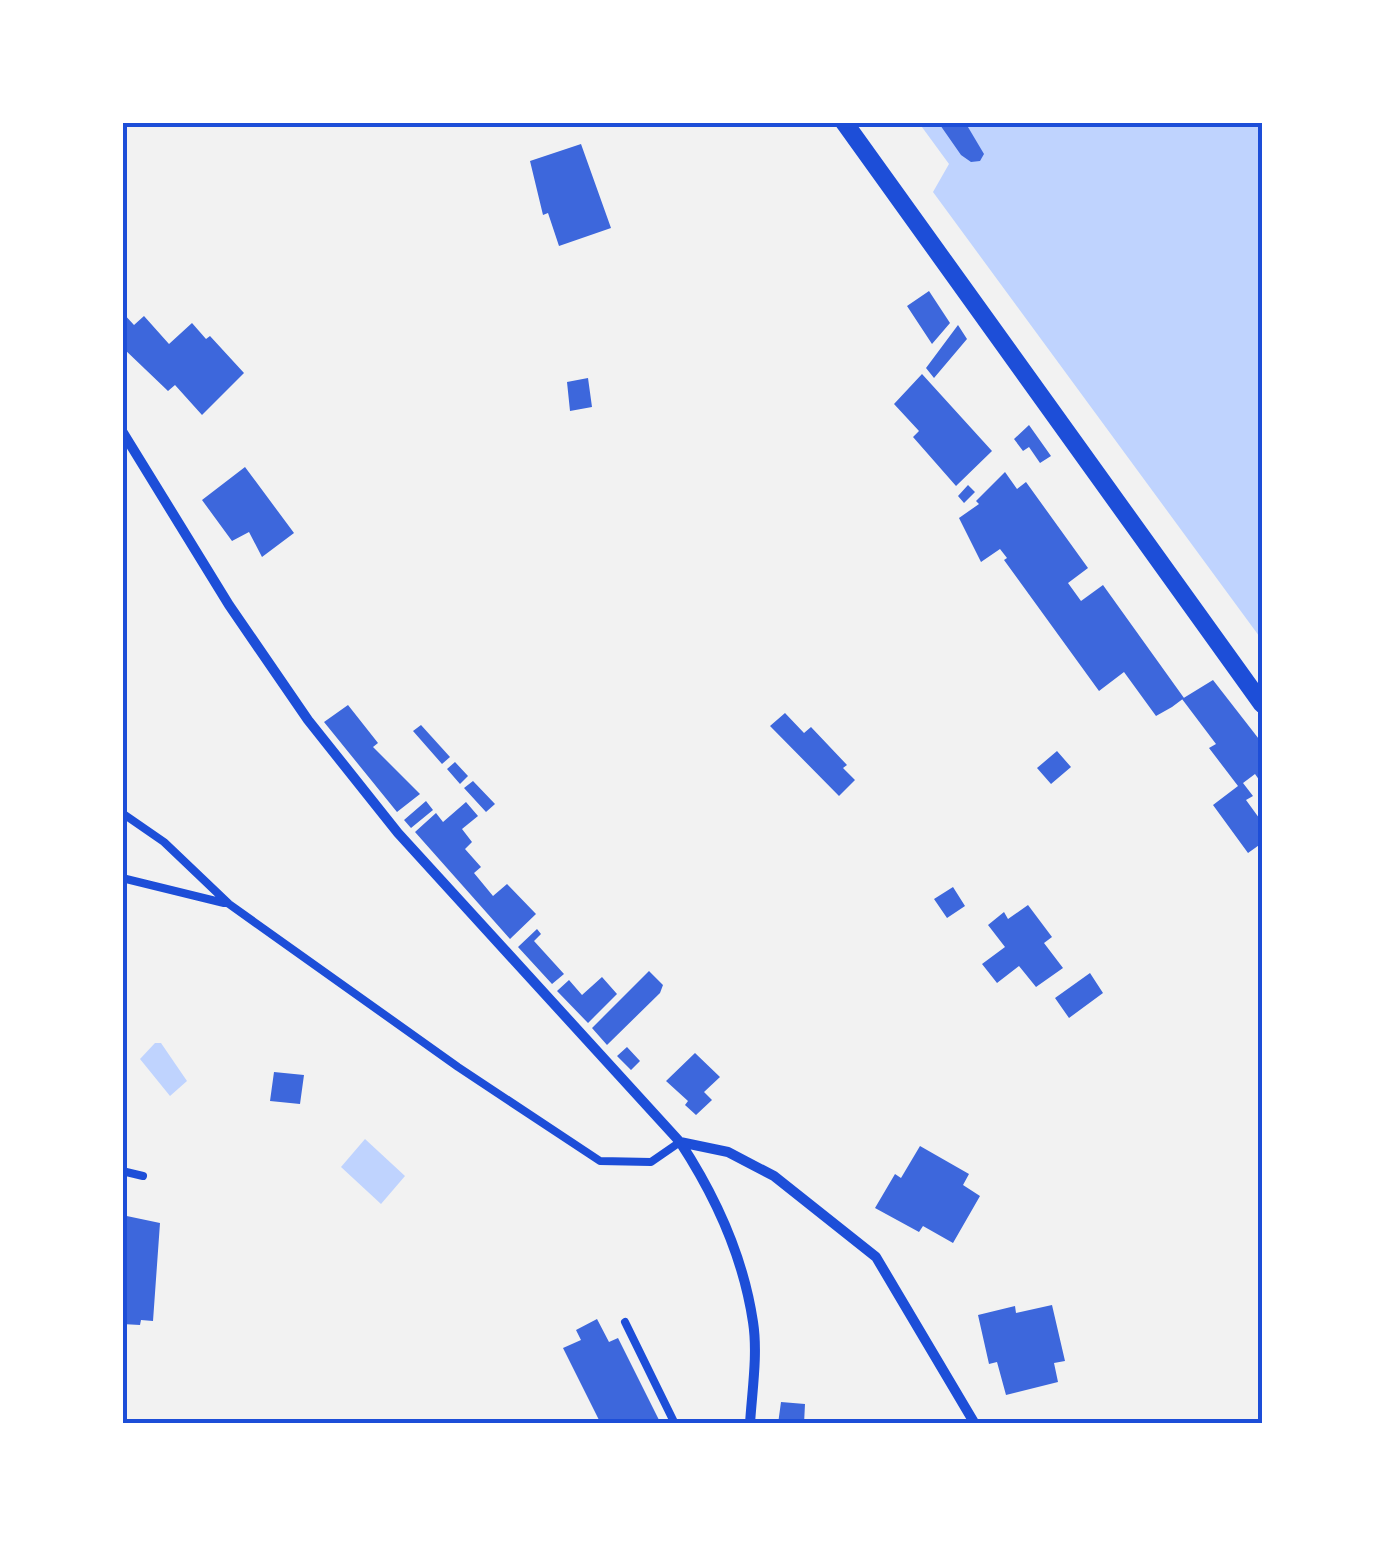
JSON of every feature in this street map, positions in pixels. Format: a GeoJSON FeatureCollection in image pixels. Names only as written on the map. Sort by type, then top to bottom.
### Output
{"type":"FeatureCollection","features":[{"type":"Feature","properties":{"kind":"street"},"geometry":{"type":"LineString","coordinates":[[844,122],[1262,704]]}},
{"type":"Feature","properties":{"kind":"street"},"geometry":{"type":"LineString","coordinates":[[122,431],[230,605],[308,720],[398,833],[680,1142],[716,1201],[754,1324],[750,1424]]}},
{"type":"Feature","properties":{"kind":"street"},"geometry":{"type":"LineString","coordinates":[[680,1142],[728,1152],[774,1176],[876,1257],[975,1424]]}},
{"type":"Feature","properties":{"kind":"lane"},"geometry":{"type":"LineString","coordinates":[[122,813],[164,842],[228,904],[458,1068],[600,1161],[651,1162],[680,1142]]}},
{"type":"Feature","properties":{"kind":"lane"},"geometry":{"type":"LineString","coordinates":[[122,878],[228,904]]}},
{"type":"Feature","properties":{"kind":"lane"},"geometry":{"type":"LineString","coordinates":[[122,1172],[143,1176]]}},
{"type":"Feature","properties":{"kind":"lane"},"geometry":{"type":"LineString","coordinates":[[625,1322],[675,1424]]}},
{"type":"Feature","properties":{"kind":"water"},"geometry":{"type":"Polygon","coordinates":[[[919,123],[1262,123],[1262,640],[933,192],[949,164],[919,123]]]}},
{"type":"Feature","properties":{"kind":"water"},"geometry":{"type":"Polygon","coordinates":[[[155,1043],[161,1043],[187,1081],[170,1096],[140,1059],[155,1043]]]}},
{"type":"Feature","properties":{"kind":"water"},"geometry":{"type":"Polygon","coordinates":[[[365,1139],[405,1176],[381,1204],[341,1167],[365,1139]]]}},
{"type":"Feature","properties":{"kind":"building"},"geometry":{"type":"Polygon","coordinates":[[[938,122],[965,122],[984,154],[980,161],[971,162],[961,155],[938,122]]]}},
{"type":"Feature","properties":{"kind":"building"},"geometry":{"type":"Polygon","coordinates":[[[581,144],[611,228],[559,246],[548,213],[543,215],[530,161],[581,144]]]}},
{"type":"Feature","properties":{"kind":"building"},"geometry":{"type":"Polygon","coordinates":[[[929,291],[950,323],[932,344],[907,306],[929,291]]]}},
{"type":"Feature","properties":{"kind":"building"},"geometry":{"type":"Polygon","coordinates":[[[122,312],[134,325],[144,316],[169,344],[192,323],[206,339],[210,336],[244,373],[202,415],[175,385],[168,391],[122,347],[122,312]]]}},
{"type":"Feature","properties":{"kind":"building"},"geometry":{"type":"Polygon","coordinates":[[[958,325],[967,339],[934,378],[926,368],[958,325]]]}},
{"type":"Feature","properties":{"kind":"building"},"geometry":{"type":"Polygon","coordinates":[[[922,374],[992,451],[956,486],[913,437],[919,431],[894,404],[922,374]]]}},
{"type":"Feature","properties":{"kind":"building"},"geometry":{"type":"Polygon","coordinates":[[[588,378],[592,407],[570,411],[567,382],[588,378]]]}},
{"type":"Feature","properties":{"kind":"building"},"geometry":{"type":"Polygon","coordinates":[[[1029,425],[1051,456],[1040,463],[1029,447],[1023,451],[1014,439],[1029,425]]]}},
{"type":"Feature","properties":{"kind":"building"},"geometry":{"type":"Polygon","coordinates":[[[245,467],[294,533],[262,557],[249,532],[232,541],[202,500],[245,467]]]}},
{"type":"Feature","properties":{"kind":"building"},"geometry":{"type":"Polygon","coordinates":[[[1005,472],[1017,489],[1026,482],[1088,568],[1068,583],[1081,601],[1103,585],[1184,698],[1156,716],[1124,672],[1099,691],[1004,560],[1007,558],[1000,549],[981,562],[959,518],[979,504],[976,501],[1005,472]]]}},
{"type":"Feature","properties":{"kind":"building"},"geometry":{"type":"Polygon","coordinates":[[[968,485],[975,492],[964,503],[958,496],[968,485]]]}},
{"type":"Feature","properties":{"kind":"building"},"geometry":{"type":"Polygon","coordinates":[[[1213,680],[1262,743],[1262,784],[1255,774],[1243,783],[1253,796],[1246,800],[1262,822],[1262,843],[1248,853],[1213,805],[1238,786],[1209,748],[1216,744],[1182,699],[1213,680]]]}},
{"type":"Feature","properties":{"kind":"building"},"geometry":{"type":"Polygon","coordinates":[[[348,705],[378,743],[373,747],[420,794],[397,812],[324,722],[348,705]]]}},
{"type":"Feature","properties":{"kind":"building"},"geometry":{"type":"Polygon","coordinates":[[[785,713],[804,733],[811,727],[847,765],[843,768],[855,780],[839,796],[770,726],[785,713]]]}},
{"type":"Feature","properties":{"kind":"building"},"geometry":{"type":"Polygon","coordinates":[[[421,725],[450,757],[442,764],[413,731],[421,725]]]}},
{"type":"Feature","properties":{"kind":"building"},"geometry":{"type":"Polygon","coordinates":[[[1057,751],[1071,767],[1051,784],[1037,768],[1057,751]]]}},
{"type":"Feature","properties":{"kind":"building"},"geometry":{"type":"Polygon","coordinates":[[[455,762],[468,776],[460,784],[447,769],[455,762]]]}},
{"type":"Feature","properties":{"kind":"building"},"geometry":{"type":"Polygon","coordinates":[[[473,781],[495,804],[486,812],[464,788],[473,781]]]}},
{"type":"Feature","properties":{"kind":"building"},"geometry":{"type":"Polygon","coordinates":[[[426,801],[433,810],[411,828],[404,820],[426,801]]]}},
{"type":"Feature","properties":{"kind":"building"},"geometry":{"type":"Polygon","coordinates":[[[466,802],[478,816],[462,829],[472,842],[465,849],[481,867],[474,873],[493,896],[507,884],[536,914],[510,939],[415,832],[436,813],[443,822],[466,802]]]}},
{"type":"Feature","properties":{"kind":"building"},"geometry":{"type":"Polygon","coordinates":[[[953,887],[965,906],[947,918],[934,899],[953,887]]]}},
{"type":"Feature","properties":{"kind":"building"},"geometry":{"type":"Polygon","coordinates":[[[1028,905],[1052,937],[1044,943],[1063,968],[1036,987],[1019,966],[997,983],[982,964],[1005,947],[988,925],[1004,912],[1008,919],[1028,905]]]}},
{"type":"Feature","properties":{"kind":"building"},"geometry":{"type":"Polygon","coordinates":[[[537,929],[541,934],[534,941],[564,974],[552,984],[518,947],[537,929]]]}},
{"type":"Feature","properties":{"kind":"building"},"geometry":{"type":"Polygon","coordinates":[[[649,971],[663,985],[660,993],[607,1045],[592,1028],[649,971]]]}},
{"type":"Feature","properties":{"kind":"building"},"geometry":{"type":"Polygon","coordinates":[[[1090,973],[1103,993],[1069,1018],[1055,998],[1090,973]]]}},
{"type":"Feature","properties":{"kind":"building"},"geometry":{"type":"Polygon","coordinates":[[[602,977],[617,994],[588,1023],[557,991],[569,980],[582,995],[602,977]]]}},
{"type":"Feature","properties":{"kind":"building"},"geometry":{"type":"Polygon","coordinates":[[[627,1047],[640,1061],[631,1070],[617,1056],[627,1047]]]}},
{"type":"Feature","properties":{"kind":"building"},"geometry":{"type":"Polygon","coordinates":[[[695,1053],[720,1077],[704,1092],[712,1100],[696,1115],[685,1105],[688,1101],[666,1081],[695,1053]]]}},
{"type":"Feature","properties":{"kind":"building"},"geometry":{"type":"Polygon","coordinates":[[[274,1072],[304,1075],[300,1104],[270,1101],[274,1072]]]}},
{"type":"Feature","properties":{"kind":"building"},"geometry":{"type":"Polygon","coordinates":[[[920,1146],[969,1174],[963,1185],[980,1196],[953,1243],[923,1226],[919,1232],[875,1208],[895,1174],[901,1178],[920,1146]]]}},
{"type":"Feature","properties":{"kind":"building"},"geometry":{"type":"Polygon","coordinates":[[[122,1215],[160,1223],[153,1321],[141,1320],[140,1325],[122,1324],[122,1215]]]}},
{"type":"Feature","properties":{"kind":"building"},"geometry":{"type":"Polygon","coordinates":[[[1052,1305],[1065,1361],[1054,1363],[1058,1382],[1006,1395],[997,1362],[989,1364],[978,1315],[1015,1306],[1016,1313],[1052,1305]]]}},
{"type":"Feature","properties":{"kind":"building"},"geometry":{"type":"Polygon","coordinates":[[[597,1319],[609,1342],[618,1338],[661,1424],[601,1424],[563,1348],[581,1340],[576,1330],[597,1319]]]}},
{"type":"Feature","properties":{"kind":"building"},"geometry":{"type":"Polygon","coordinates":[[[781,1402],[805,1404],[804,1424],[778,1424],[781,1402]]]}}]}
